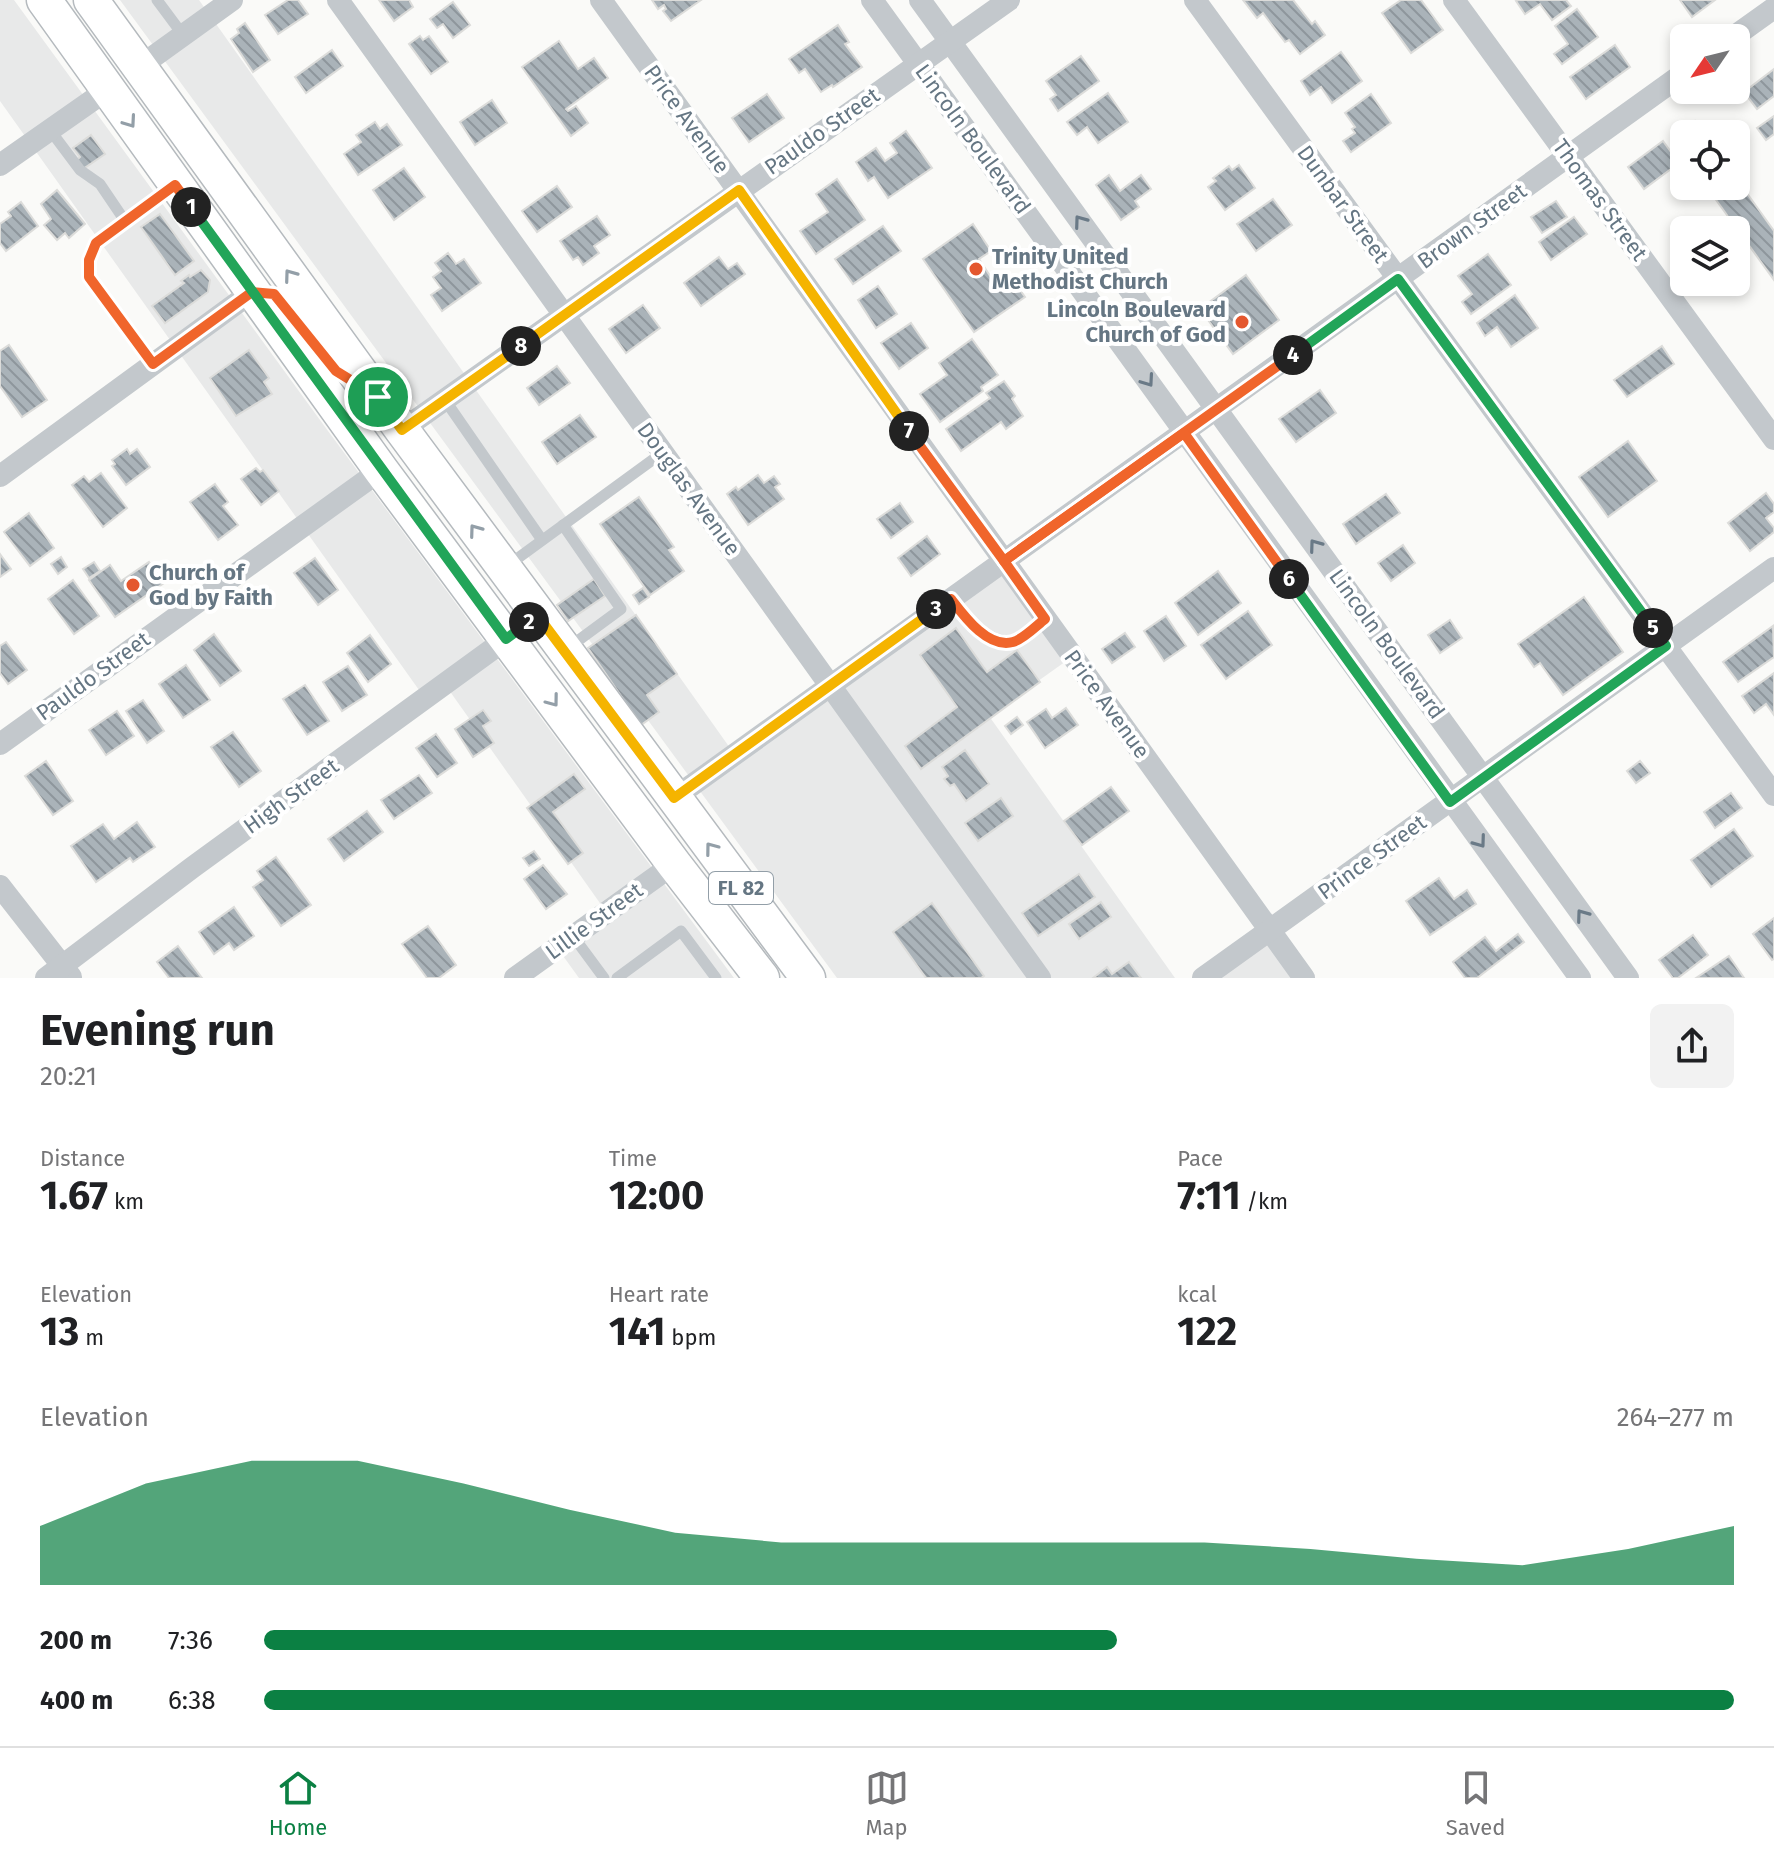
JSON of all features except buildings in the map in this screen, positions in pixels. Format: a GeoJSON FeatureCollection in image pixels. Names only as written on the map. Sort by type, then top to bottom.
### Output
{"type":"FeatureCollection","features":[{"type":"Feature","properties":{"kind":"main road","name":"FL 82"},"geometry":{"type":"LineString","coordinates":[[44,0],[381,470],[762,978]]}},
{"type":"Feature","properties":{"kind":"main road","name":"FL 82"},"geometry":{"type":"LineString","coordinates":[[91,0],[538,616],[808,978]]}},
{"type":"Feature","properties":{"kind":"main road"},"geometry":{"type":"LineString","coordinates":[[85,58],[115,69],[139,67]]}},
{"type":"Feature","properties":{"kind":"main road"},"geometry":{"type":"LineString","coordinates":[[252,292],[274,294],[336,371],[378,397]]}},
{"type":"Feature","properties":{"kind":"main road"},"geometry":{"type":"LineString","coordinates":[[742,950],[763,958],[779,978]]}},
{"type":"Feature","properties":{"kind":"street"},"geometry":{"type":"LineString","coordinates":[[139,67],[232,0]]}},
{"type":"Feature","properties":{"kind":"street","name":"Douglas Avenue"},"geometry":{"type":"LineString","coordinates":[[338,0],[1040,978]]}},
{"type":"Feature","properties":{"kind":"street","name":"Price Avenue"},"geometry":{"type":"LineString","coordinates":[[601,0],[1304,978]]}},
{"type":"Feature","properties":{"kind":"street","name":"Lincoln Boulevard"},"geometry":{"type":"LineString","coordinates":[[872,0],[1580,978]]}},
{"type":"Feature","properties":{"kind":"street","name":"Lincoln Boulevard"},"geometry":{"type":"LineString","coordinates":[[920,0],[1628,978]]}},
{"type":"Feature","properties":{"kind":"street","name":"Pauldo Street"},"geometry":{"type":"LineString","coordinates":[[402,430],[1009,0]]}},
{"type":"Feature","properties":{"kind":"street","name":"Dunbar Street"},"geometry":{"type":"LineString","coordinates":[[1195,0],[1774,795]]}},
{"type":"Feature","properties":{"kind":"street","name":"Thomas Street"},"geometry":{"type":"LineString","coordinates":[[1454,0],[1774,439]]}},
{"type":"Feature","properties":{"kind":"street"},"geometry":{"type":"LineString","coordinates":[[1750,25],[1774,8]]}},
{"type":"Feature","properties":{"kind":"street","name":"Brown Street"},"geometry":{"type":"LineString","coordinates":[[674,798],[1670,83]]}},
{"type":"Feature","properties":{"kind":"street"},"geometry":{"type":"LineString","coordinates":[[0,165],[107,90]]}},
{"type":"Feature","properties":{"kind":"street"},"geometry":{"type":"LineString","coordinates":[[0,476],[252,292]]}},
{"type":"Feature","properties":{"kind":"street","name":"Pauldo Street"},"geometry":{"type":"LineString","coordinates":[[0,744],[381,470]]}},
{"type":"Feature","properties":{"kind":"street","name":"Prince Street"},"geometry":{"type":"LineString","coordinates":[[1203,978],[1774,568]]}},
{"type":"Feature","properties":{"kind":"street","name":"High Street"},"geometry":{"type":"LineString","coordinates":[[60,974],[538,616]]}},
{"type":"Feature","properties":{"kind":"street","name":"Lillie Street"},"geometry":{"type":"LineString","coordinates":[[515,978],[674,864]]}},
{"type":"Feature","properties":{"kind":"street"},"geometry":{"type":"LineString","coordinates":[[0,886],[60,974]]}},
{"type":"Feature","properties":{"kind":"lane"},"geometry":{"type":"LineString","coordinates":[[157,0],[183,35]]}},
{"type":"Feature","properties":{"kind":"lane"},"geometry":{"type":"LineString","coordinates":[[50,130],[80,170],[100,184],[125,221]]}},
{"type":"Feature","properties":{"kind":"lane"},"geometry":{"type":"LineString","coordinates":[[153,364],[89,277],[89,260],[96,243],[175,185]]}},
{"type":"Feature","properties":{"kind":"lane"},"geometry":{"type":"LineString","coordinates":[[445,400],[542,540]]}},
{"type":"Feature","properties":{"kind":"lane"},"geometry":{"type":"LineString","coordinates":[[504,569],[662,453]]}},
{"type":"Feature","properties":{"kind":"lane"},"geometry":{"type":"LineString","coordinates":[[563,525],[621,609],[564,651]]}},
{"type":"Feature","properties":{"kind":"lane"},"geometry":{"type":"LineString","coordinates":[[951,599],[969,622],[994,640],[1013,642],[1045,619]]}},
{"type":"Feature","properties":{"kind":"lane"},"geometry":{"type":"LineString","coordinates":[[617,978],[681,931],[716,978]]}},
{"type":"Feature","properties":{"kind":"lane"},"geometry":{"type":"LineString","coordinates":[[573,936],[604,978]]}},
{"type":"Feature","properties":{"kind":"shaded area"},"geometry":{"type":"Polygon","coordinates":[[[0,0],[14,0],[328,431],[734,978],[579,978],[553,942],[602,906],[439,676],[419,690],[0,101],[0,0]]]}},
{"type":"Feature","properties":{"kind":"shaded area"},"geometry":{"type":"Polygon","coordinates":[[[120,0],[199,0],[730,748],[998,561],[1069,659],[989,716],[1175,978],[837,978],[120,0]]]}},
{"type":"Feature","properties":{"kind":"shaded area"},"geometry":{"type":"Polygon","coordinates":[[[1264,933],[1297,978],[1201,978],[1264,933]]]}},
{"type":"Feature","properties":{"kind":"place","name":"Trinity United Methodist Church"},"geometry":{"type":"Point","coordinates":[976,269]}},
{"type":"Feature","properties":{"kind":"place","name":"Lincoln Boulevard Church of God"},"geometry":{"type":"Point","coordinates":[1242,322]}},
{"type":"Feature","properties":{"kind":"place","name":"Church of God by Faith"},"geometry":{"type":"Point","coordinates":[133,585]}},
{"type":"Feature","properties":{"kind":"route"},"geometry":{"type":"LineString","coordinates":[[378,397],[336,371],[274,294],[252,292],[153,364],[89,277],[89,260],[96,243],[175,185],[252,292],[381,470],[506,639],[538,616],[674,798],[951,599],[969,622],[994,640],[1013,642],[1024,635],[1045,619],[1004,561],[1398,279],[1666,646],[1450,802],[1184,433],[1004,561],[739,190],[402,430],[378,397]]}}]}
